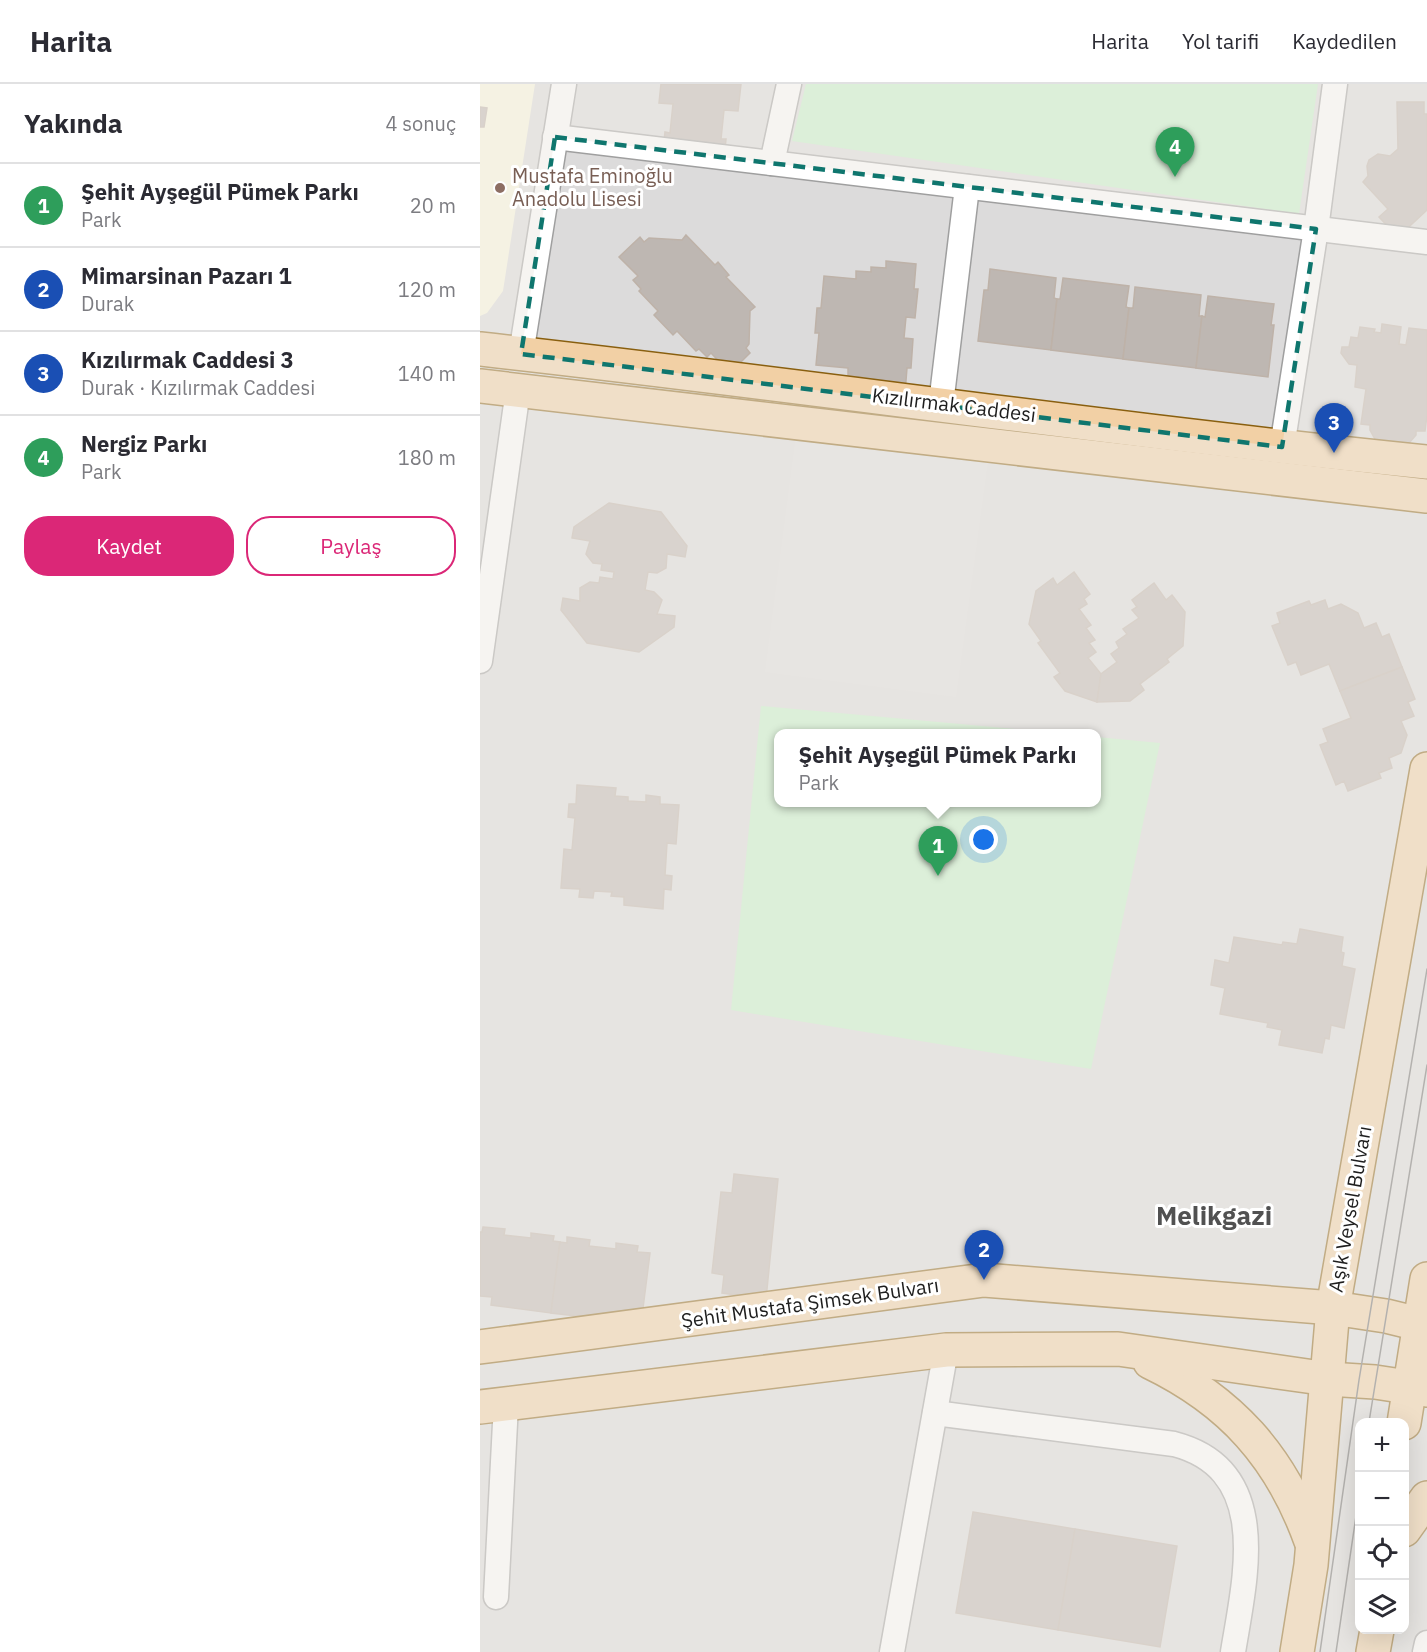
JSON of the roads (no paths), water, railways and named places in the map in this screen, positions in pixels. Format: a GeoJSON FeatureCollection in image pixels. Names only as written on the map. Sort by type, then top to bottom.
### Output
{"type":"FeatureCollection","features":[{"type":"Feature","properties":{"kind":"main road","name":"Kızılırmak Caddesi"},"geometry":{"type":"LineString","coordinates":[[480,349],[1282,447],[1427,462]]}},
{"type":"Feature","properties":{"kind":"main road","name":"Kızılırmak Caddesi"},"geometry":{"type":"LineString","coordinates":[[480,386],[1427,496]]}},
{"type":"Feature","properties":{"kind":"main road","name":"Aşık Veysel Bulvarı"},"geometry":{"type":"LineString","coordinates":[[1297,1652],[1313,1545],[1333,1308],[1427,769]]}},
{"type":"Feature","properties":{"kind":"main road"},"geometry":{"type":"LineString","coordinates":[[1406,1418],[1418,1388],[1427,1279]]}},
{"type":"Feature","properties":{"kind":"main road","name":"Şehit Mustafa Şimsek Bulvarı"},"geometry":{"type":"LineString","coordinates":[[480,1347],[984,1280],[1333,1308],[1386,1316],[1423,1326]]}},
{"type":"Feature","properties":{"kind":"main road"},"geometry":{"type":"LineString","coordinates":[[493,1406],[946,1350],[1118,1349],[1328,1379],[1418,1388]]}},
{"type":"Feature","properties":{"kind":"main road"},"geometry":{"type":"LineString","coordinates":[[1118,1349],[1175,1374],[1202,1391],[1249,1432],[1270,1458],[1287,1485],[1302,1515],[1313,1545]]}},
{"type":"Feature","properties":{"kind":"main road"},"geometry":{"type":"LineString","coordinates":[[1407,1526],[1427,1498]]}},
{"type":"Feature","properties":{"kind":"main road"},"geometry":{"type":"LineString","coordinates":[[1373,1652],[1376,1634]]}},
{"type":"Feature","properties":{"kind":"street"},"geometry":{"type":"LineString","coordinates":[[521,354],[564,84]]}},
{"type":"Feature","properties":{"kind":"street"},"geometry":{"type":"LineString","coordinates":[[772,163],[789,84]]}},
{"type":"Feature","properties":{"kind":"street"},"geometry":{"type":"LineString","coordinates":[[1282,447],[1316,229],[1335,84]]}},
{"type":"Feature","properties":{"kind":"street"},"geometry":{"type":"LineString","coordinates":[[555,137],[1427,242]]}},
{"type":"Feature","properties":{"kind":"street"},"geometry":{"type":"LineString","coordinates":[[941,404],[967,187]]}},
{"type":"Feature","properties":{"kind":"street"},"geometry":{"type":"LineString","coordinates":[[480,661],[484,607],[518,390]]}},
{"type":"Feature","properties":{"kind":"street"},"geometry":{"type":"LineString","coordinates":[[892,1652],[946,1350]]}},
{"type":"Feature","properties":{"kind":"street"},"geometry":{"type":"LineString","coordinates":[[493,1406],[496,1597]]}},
{"type":"Feature","properties":{"kind":"street"},"geometry":{"type":"LineString","coordinates":[[935,1413],[1174,1444],[1194,1450],[1212,1462],[1234,1489],[1245,1525],[1247,1566],[1233,1652]]}},
{"type":"Feature","properties":{"kind":"street"},"geometry":{"type":"LineString","coordinates":[[1425,1652],[1427,1643]]}},
{"type":"Feature","properties":{"kind":"tram line"},"geometry":{"type":"LineString","coordinates":[[1320,1652],[1359,1380],[1427,969]]}},
{"type":"Feature","properties":{"kind":"tram line"},"geometry":{"type":"LineString","coordinates":[[1370,1418],[1427,1065]]}},
{"type":"Feature","properties":{"kind":"tram line"},"geometry":{"type":"LineString","coordinates":[[1336,1652],[1355,1523]]}},
{"type":"Feature","properties":{"kind":"place","name":"Nergiz Parkı"},"geometry":{"type":"Point","coordinates":[1175,177]}},
{"type":"Feature","properties":{"kind":"place","name":"Mustafa Eminoğlu Anadolu Lisesi"},"geometry":{"type":"Point","coordinates":[500,188]}},
{"type":"Feature","properties":{"kind":"place","name":"Kızılırmak Caddesi 3"},"geometry":{"type":"Point","coordinates":[1334,453]}},
{"type":"Feature","properties":{"kind":"place","name":"Şehit Ayşegül Pümek Parkı"},"geometry":{"type":"Point","coordinates":[938,876]}},
{"type":"Feature","properties":{"kind":"place","name":"Mimarsinan Pazarı 1"},"geometry":{"type":"Point","coordinates":[984,1280]}},
{"type":"Feature","properties":{"kind":"district","name":"Melikgazi"},"geometry":{"type":"Point","coordinates":[1214,1216]}}]}
